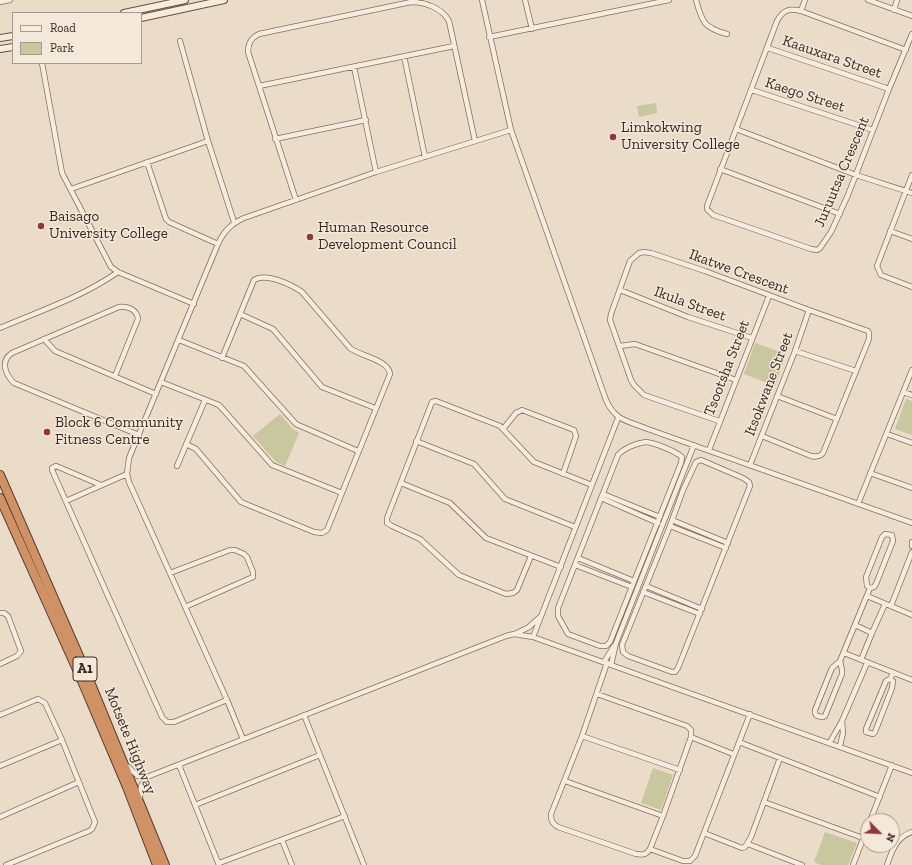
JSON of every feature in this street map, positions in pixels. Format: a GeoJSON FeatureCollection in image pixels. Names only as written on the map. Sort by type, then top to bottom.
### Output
{"type":"FeatureCollection","features":[{"type":"Feature","properties":{"kind":"highway","name":"Motsete Highway"},"geometry":{"type":"LineString","coordinates":[[0,475],[86,672],[166,865]]}},
{"type":"Feature","properties":{"kind":"highway","name":"Motsete Highway"},"geometry":{"type":"LineString","coordinates":[[0,498],[79,674],[157,865]]}},
{"type":"Feature","properties":{"kind":"main road"},"geometry":{"type":"LineString","coordinates":[[128,12],[184,0]]}},
{"type":"Feature","properties":{"kind":"main road"},"geometry":{"type":"LineString","coordinates":[[142,18],[224,0]]}},
{"type":"Feature","properties":{"kind":"main road"},"geometry":{"type":"LineString","coordinates":[[0,38],[12,36]]}},
{"type":"Feature","properties":{"kind":"main road"},"geometry":{"type":"LineString","coordinates":[[0,49],[12,47]]}},
{"type":"Feature","properties":{"kind":"street"},"geometry":{"type":"LineString","coordinates":[[0,2],[10,0]]}},
{"type":"Feature","properties":{"kind":"street"},"geometry":{"type":"LineString","coordinates":[[184,0],[186,8]]}},
{"type":"Feature","properties":{"kind":"street"},"geometry":{"type":"LineString","coordinates":[[482,0],[489,37],[511,130],[606,400],[618,418],[912,523]]}},
{"type":"Feature","properties":{"kind":"street"},"geometry":{"type":"LineString","coordinates":[[525,0],[532,29]]}},
{"type":"Feature","properties":{"kind":"street"},"geometry":{"type":"LineString","coordinates":[[489,37],[669,0]]}},
{"type":"Feature","properties":{"kind":"street"},"geometry":{"type":"LineString","coordinates":[[696,0],[704,23],[710,28],[727,34]]}},
{"type":"Feature","properties":{"kind":"street"},"geometry":{"type":"LineString","coordinates":[[805,0],[801,11],[906,50]]}},
{"type":"Feature","properties":{"kind":"street"},"geometry":{"type":"LineString","coordinates":[[868,0],[912,16]]}},
{"type":"Feature","properties":{"kind":"street"},"geometry":{"type":"LineString","coordinates":[[894,10],[898,0]]}},
{"type":"Feature","properties":{"kind":"street"},"geometry":{"type":"LineString","coordinates":[[296,200],[248,52],[249,42],[259,34],[411,2],[424,3],[443,12],[449,21],[475,140]]}},
{"type":"Feature","properties":{"kind":"street","name":"Juruutsa Crescent"},"geometry":{"type":"LineString","coordinates":[[801,11],[788,10],[783,12],[777,21],[752,90],[707,202],[707,209],[713,215],[811,249],[817,250],[824,244],[840,214],[912,34]]}},
{"type":"Feature","properties":{"kind":"street"},"geometry":{"type":"LineString","coordinates":[[180,41],[208,141],[234,222]]}},
{"type":"Feature","properties":{"kind":"street"},"geometry":{"type":"LineString","coordinates":[[259,86],[454,46]]}},
{"type":"Feature","properties":{"kind":"street","name":"Kaauxara Street"},"geometry":{"type":"LineString","coordinates":[[768,48],[889,89]]}},
{"type":"Feature","properties":{"kind":"street"},"geometry":{"type":"LineString","coordinates":[[404,56],[425,157]]}},
{"type":"Feature","properties":{"kind":"street"},"geometry":{"type":"LineString","coordinates":[[42,64],[62,170],[111,267],[118,272],[194,304]]}},
{"type":"Feature","properties":{"kind":"street"},"geometry":{"type":"LineString","coordinates":[[354,66],[376,172]]}},
{"type":"Feature","properties":{"kind":"street","name":"Kaego Street"},"geometry":{"type":"LineString","coordinates":[[752,90],[873,130]]}},
{"type":"Feature","properties":{"kind":"street"},"geometry":{"type":"LineString","coordinates":[[275,139],[366,120]]}},
{"type":"Feature","properties":{"kind":"street"},"geometry":{"type":"LineString","coordinates":[[736,129],[856,175],[912,193]]}},
{"type":"Feature","properties":{"kind":"street"},"geometry":{"type":"LineString","coordinates":[[243,739],[129,482],[127,474],[130,458],[139,435],[218,244],[228,228],[234,222],[244,218],[376,172],[511,130]]}},
{"type":"Feature","properties":{"kind":"street"},"geometry":{"type":"LineString","coordinates":[[71,189],[208,141]]}},
{"type":"Feature","properties":{"kind":"street"},"geometry":{"type":"LineString","coordinates":[[148,162],[166,219],[169,222],[218,244]]}},
{"type":"Feature","properties":{"kind":"street"},"geometry":{"type":"LineString","coordinates":[[720,169],[840,214]]}},
{"type":"Feature","properties":{"kind":"street"},"geometry":{"type":"LineString","coordinates":[[912,175],[878,263],[878,269],[881,275],[912,287]]}},
{"type":"Feature","properties":{"kind":"street"},"geometry":{"type":"LineString","coordinates":[[890,231],[912,239]]}},
{"type":"Feature","properties":{"kind":"street","name":"Ikatwe Crescent"},"geometry":{"type":"LineString","coordinates":[[719,421],[644,395],[631,380],[610,317],[630,261],[639,253],[651,253],[705,271],[769,296],[868,331],[869,339],[823,453],[818,456],[811,456],[762,436]]}},
{"type":"Feature","properties":{"kind":"street"},"geometry":{"type":"LineString","coordinates":[[0,328],[87,290],[118,272]]}},
{"type":"Feature","properties":{"kind":"street"},"geometry":{"type":"LineString","coordinates":[[186,444],[195,447],[241,502],[314,532],[322,533],[328,530],[375,408],[390,374],[388,368],[384,364],[353,350],[298,289],[268,277],[259,277],[254,280],[222,358]]}},
{"type":"Feature","properties":{"kind":"street","name":"Ikula Street"},"geometry":{"type":"LineString","coordinates":[[620,290],[688,317],[752,338]]}},
{"type":"Feature","properties":{"kind":"street","name":"Tsootsha Street"},"geometry":{"type":"LineString","coordinates":[[708,450],[769,296]]}},
{"type":"Feature","properties":{"kind":"street"},"geometry":{"type":"LineString","coordinates":[[115,376],[138,319],[137,315],[130,308],[124,306],[8,355],[5,366],[11,380],[14,383],[139,435]]}},
{"type":"Feature","properties":{"kind":"street","name":"Itsokwane Street"},"geometry":{"type":"LineString","coordinates":[[750,465],[795,351],[809,310]]}},
{"type":"Feature","properties":{"kind":"street"},"geometry":{"type":"LineString","coordinates":[[240,314],[273,329],[322,387],[375,408]]}},
{"type":"Feature","properties":{"kind":"street"},"geometry":{"type":"LineString","coordinates":[[44,339],[55,351],[156,394]]}},
{"type":"Feature","properties":{"kind":"street"},"geometry":{"type":"LineString","coordinates":[[179,340],[244,366],[298,426],[358,451]]}},
{"type":"Feature","properties":{"kind":"street"},"geometry":{"type":"LineString","coordinates":[[620,346],[635,344],[736,380]]}},
{"type":"Feature","properties":{"kind":"street"},"geometry":{"type":"LineString","coordinates":[[795,351],[856,371]]}},
{"type":"Feature","properties":{"kind":"street"},"geometry":{"type":"LineString","coordinates":[[858,504],[912,370]]}},
{"type":"Feature","properties":{"kind":"street"},"geometry":{"type":"LineString","coordinates":[[161,382],[221,407],[272,466],[342,494]]}},
{"type":"Feature","properties":{"kind":"street"},"geometry":{"type":"LineString","coordinates":[[903,392],[912,395]]}},
{"type":"Feature","properties":{"kind":"street"},"geometry":{"type":"LineString","coordinates":[[777,396],[837,419]]}},
{"type":"Feature","properties":{"kind":"street"},"geometry":{"type":"LineString","coordinates":[[177,466],[205,400]]}},
{"type":"Feature","properties":{"kind":"street"},"geometry":{"type":"LineString","coordinates":[[531,556],[517,590],[509,594],[459,575],[420,539],[387,523],[387,518],[400,483],[433,401],[496,424],[503,429],[531,460],[592,485]]}},
{"type":"Feature","properties":{"kind":"street"},"geometry":{"type":"LineString","coordinates":[[503,429],[516,413],[522,410],[574,430],[576,436],[563,474]]}},
{"type":"Feature","properties":{"kind":"street"},"geometry":{"type":"LineString","coordinates":[[533,637],[618,418]]}},
{"type":"Feature","properties":{"kind":"street"},"geometry":{"type":"LineString","coordinates":[[887,434],[912,443]]}},
{"type":"Feature","properties":{"kind":"street"},"geometry":{"type":"LineString","coordinates":[[416,441],[474,464],[505,498],[575,527]]}},
{"type":"Feature","properties":{"kind":"street"},"geometry":{"type":"LineString","coordinates":[[597,694],[687,726],[691,730],[691,737],[664,816],[650,849],[647,853],[642,855],[558,827],[551,819],[551,814],[565,781],[607,663],[625,620],[675,487],[682,457],[653,444],[642,443],[620,453],[557,611],[566,632],[570,635],[600,646],[606,646],[610,642],[634,581],[649,553],[660,517],[675,487],[694,445]]}},
{"type":"Feature","properties":{"kind":"street"},"geometry":{"type":"LineString","coordinates":[[698,460],[719,467],[749,482],[750,486],[678,668],[672,672],[631,658],[623,652],[622,645],[683,490],[694,465],[698,460]]}},
{"type":"Feature","properties":{"kind":"street"},"geometry":{"type":"LineString","coordinates":[[101,485],[56,466],[53,467],[52,470],[66,502],[164,720],[170,723],[174,722],[227,700]]}},
{"type":"Feature","properties":{"kind":"street"},"geometry":{"type":"LineString","coordinates":[[870,473],[912,488]]}},
{"type":"Feature","properties":{"kind":"street"},"geometry":{"type":"LineString","coordinates":[[66,502],[127,474]]}},
{"type":"Feature","properties":{"kind":"street"},"geometry":{"type":"LineString","coordinates":[[400,483],[450,503],[486,538],[561,567]]}},
{"type":"Feature","properties":{"kind":"street"},"geometry":{"type":"LineString","coordinates":[[675,487],[683,490]]}},
{"type":"Feature","properties":{"kind":"street"},"geometry":{"type":"LineString","coordinates":[[602,496],[660,517]]}},
{"type":"Feature","properties":{"kind":"street"},"geometry":{"type":"LineString","coordinates":[[602,496],[658,523]]}},
{"type":"Feature","properties":{"kind":"street"},"geometry":{"type":"LineString","coordinates":[[672,520],[728,543]]}},
{"type":"Feature","properties":{"kind":"street"},"geometry":{"type":"LineString","coordinates":[[670,526],[726,548]]}},
{"type":"Feature","properties":{"kind":"street"},"geometry":{"type":"LineString","coordinates":[[840,661],[842,674],[825,716],[820,717],[815,713],[815,710],[832,668],[840,661],[844,653],[870,588],[874,587],[876,584],[892,541],[892,535],[885,534],[882,537],[866,578],[867,586],[870,588]]}},
{"type":"Feature","properties":{"kind":"street"},"geometry":{"type":"LineString","coordinates":[[170,573],[230,550],[240,551],[247,557],[254,574],[252,577],[185,607]]}},
{"type":"Feature","properties":{"kind":"street"},"geometry":{"type":"LineString","coordinates":[[891,606],[912,552]]}},
{"type":"Feature","properties":{"kind":"street"},"geometry":{"type":"LineString","coordinates":[[649,553],[658,556]]}},
{"type":"Feature","properties":{"kind":"street"},"geometry":{"type":"LineString","coordinates":[[578,558],[634,581]]}},
{"type":"Feature","properties":{"kind":"street"},"geometry":{"type":"LineString","coordinates":[[575,565],[632,587]]}},
{"type":"Feature","properties":{"kind":"street"},"geometry":{"type":"LineString","coordinates":[[646,586],[702,609]]}},
{"type":"Feature","properties":{"kind":"street"},"geometry":{"type":"LineString","coordinates":[[644,592],[700,614]]}},
{"type":"Feature","properties":{"kind":"street"},"geometry":{"type":"LineString","coordinates":[[867,596],[912,615]]}},
{"type":"Feature","properties":{"kind":"street"},"geometry":{"type":"LineString","coordinates":[[861,660],[885,604]]}},
{"type":"Feature","properties":{"kind":"street"},"geometry":{"type":"LineString","coordinates":[[0,613],[4,613],[8,616],[21,651],[17,656],[0,664]]}},
{"type":"Feature","properties":{"kind":"street"},"geometry":{"type":"LineString","coordinates":[[124,763],[138,776],[147,777],[514,634],[529,627],[541,616]]}},
{"type":"Feature","properties":{"kind":"street"},"geometry":{"type":"LineString","coordinates":[[620,618],[631,622]]}},
{"type":"Feature","properties":{"kind":"street"},"geometry":{"type":"LineString","coordinates":[[855,625],[872,633]]}},
{"type":"Feature","properties":{"kind":"street"},"geometry":{"type":"LineString","coordinates":[[514,634],[533,637],[830,742],[912,773]]}},
{"type":"Feature","properties":{"kind":"street"},"geometry":{"type":"LineString","coordinates":[[844,653],[912,680]]}},
{"type":"Feature","properties":{"kind":"street"},"geometry":{"type":"LineString","coordinates":[[830,742],[842,721],[867,663]]}},
{"type":"Feature","properties":{"kind":"street"},"geometry":{"type":"LineString","coordinates":[[890,679],[893,684],[884,710],[873,734],[869,734],[866,732],[866,729],[886,681],[890,679],[893,672]]}},
{"type":"Feature","properties":{"kind":"street"},"geometry":{"type":"LineString","coordinates":[[0,715],[36,700],[43,700],[62,740],[95,822],[92,829],[6,865]]}},
{"type":"Feature","properties":{"kind":"street"},"geometry":{"type":"LineString","coordinates":[[875,706],[884,710]]}},
{"type":"Feature","properties":{"kind":"street"},"geometry":{"type":"LineString","coordinates":[[650,849],[683,861],[690,861],[695,856],[750,714]]}},
{"type":"Feature","properties":{"kind":"street"},"geometry":{"type":"LineString","coordinates":[[304,715],[364,865]]}},
{"type":"Feature","properties":{"kind":"street"},"geometry":{"type":"LineString","coordinates":[[840,746],[843,733],[842,721]]}},
{"type":"Feature","properties":{"kind":"street"},"geometry":{"type":"LineString","coordinates":[[582,736],[680,770]]}},
{"type":"Feature","properties":{"kind":"street"},"geometry":{"type":"LineString","coordinates":[[691,737],[734,754]]}},
{"type":"Feature","properties":{"kind":"street"},"geometry":{"type":"LineString","coordinates":[[0,766],[62,740]]}},
{"type":"Feature","properties":{"kind":"street"},"geometry":{"type":"LineString","coordinates":[[739,742],[880,797]]}},
{"type":"Feature","properties":{"kind":"street"},"geometry":{"type":"LineString","coordinates":[[195,805],[320,755]]}},
{"type":"Feature","properties":{"kind":"street"},"geometry":{"type":"LineString","coordinates":[[704,833],[745,848],[748,844],[780,758]]}},
{"type":"Feature","properties":{"kind":"street"},"geometry":{"type":"LineString","coordinates":[[179,765],[219,864],[345,816]]}},
{"type":"Feature","properties":{"kind":"street"},"geometry":{"type":"LineString","coordinates":[[873,813],[892,765]]}},
{"type":"Feature","properties":{"kind":"street"},"geometry":{"type":"LineString","coordinates":[[140,802],[141,786],[147,777]]}},
{"type":"Feature","properties":{"kind":"street"},"geometry":{"type":"LineString","coordinates":[[565,781],[664,816]]}},
{"type":"Feature","properties":{"kind":"street"},"geometry":{"type":"LineString","coordinates":[[0,816],[79,782]]}},
{"type":"Feature","properties":{"kind":"street"},"geometry":{"type":"LineString","coordinates":[[764,802],[860,837]]}},
{"type":"Feature","properties":{"kind":"street"},"geometry":{"type":"LineString","coordinates":[[887,865],[894,847],[900,838],[912,832]]}},
{"type":"Feature","properties":{"kind":"street"},"geometry":{"type":"LineString","coordinates":[[282,840],[292,865]]}},
{"type":"Feature","properties":{"kind":"street"},"geometry":{"type":"LineString","coordinates":[[748,844],[802,865]]}},
{"type":"Feature","properties":{"kind":"street"},"geometry":{"type":"LineString","coordinates":[[853,865],[860,846]]}},
{"type":"Feature","properties":{"kind":"green space"},"geometry":{"type":"Polygon","coordinates":[[[656,103],[657,113],[639,117],[637,106],[656,103]]]}},
{"type":"Feature","properties":{"kind":"green space"},"geometry":{"type":"Polygon","coordinates":[[[755,343],[786,354],[775,386],[744,374],[755,343]]]}},
{"type":"Feature","properties":{"kind":"green space"},"geometry":{"type":"Polygon","coordinates":[[[906,399],[912,401],[912,435],[895,429],[906,399]]]}},
{"type":"Feature","properties":{"kind":"green space"},"geometry":{"type":"Polygon","coordinates":[[[280,414],[293,429],[299,433],[285,466],[276,462],[253,436],[280,414]]]}},
{"type":"Feature","properties":{"kind":"green space"},"geometry":{"type":"Polygon","coordinates":[[[653,768],[673,775],[661,810],[641,803],[653,768]]]}},
{"type":"Feature","properties":{"kind":"green space"},"geometry":{"type":"Polygon","coordinates":[[[825,832],[857,843],[848,865],[821,865],[814,862],[825,832]]]}},
{"type":"Feature","properties":{"kind":"place","name":"Limkokwing University College"},"geometry":{"type":"Point","coordinates":[613,137]}},
{"type":"Feature","properties":{"kind":"place","name":"Baisago University College"},"geometry":{"type":"Point","coordinates":[41,226]}},
{"type":"Feature","properties":{"kind":"place","name":"Human Resource Development Council"},"geometry":{"type":"Point","coordinates":[310,237]}},
{"type":"Feature","properties":{"kind":"place","name":"Block 6 Community Fitness Centre"},"geometry":{"type":"Point","coordinates":[47,432]}}]}
